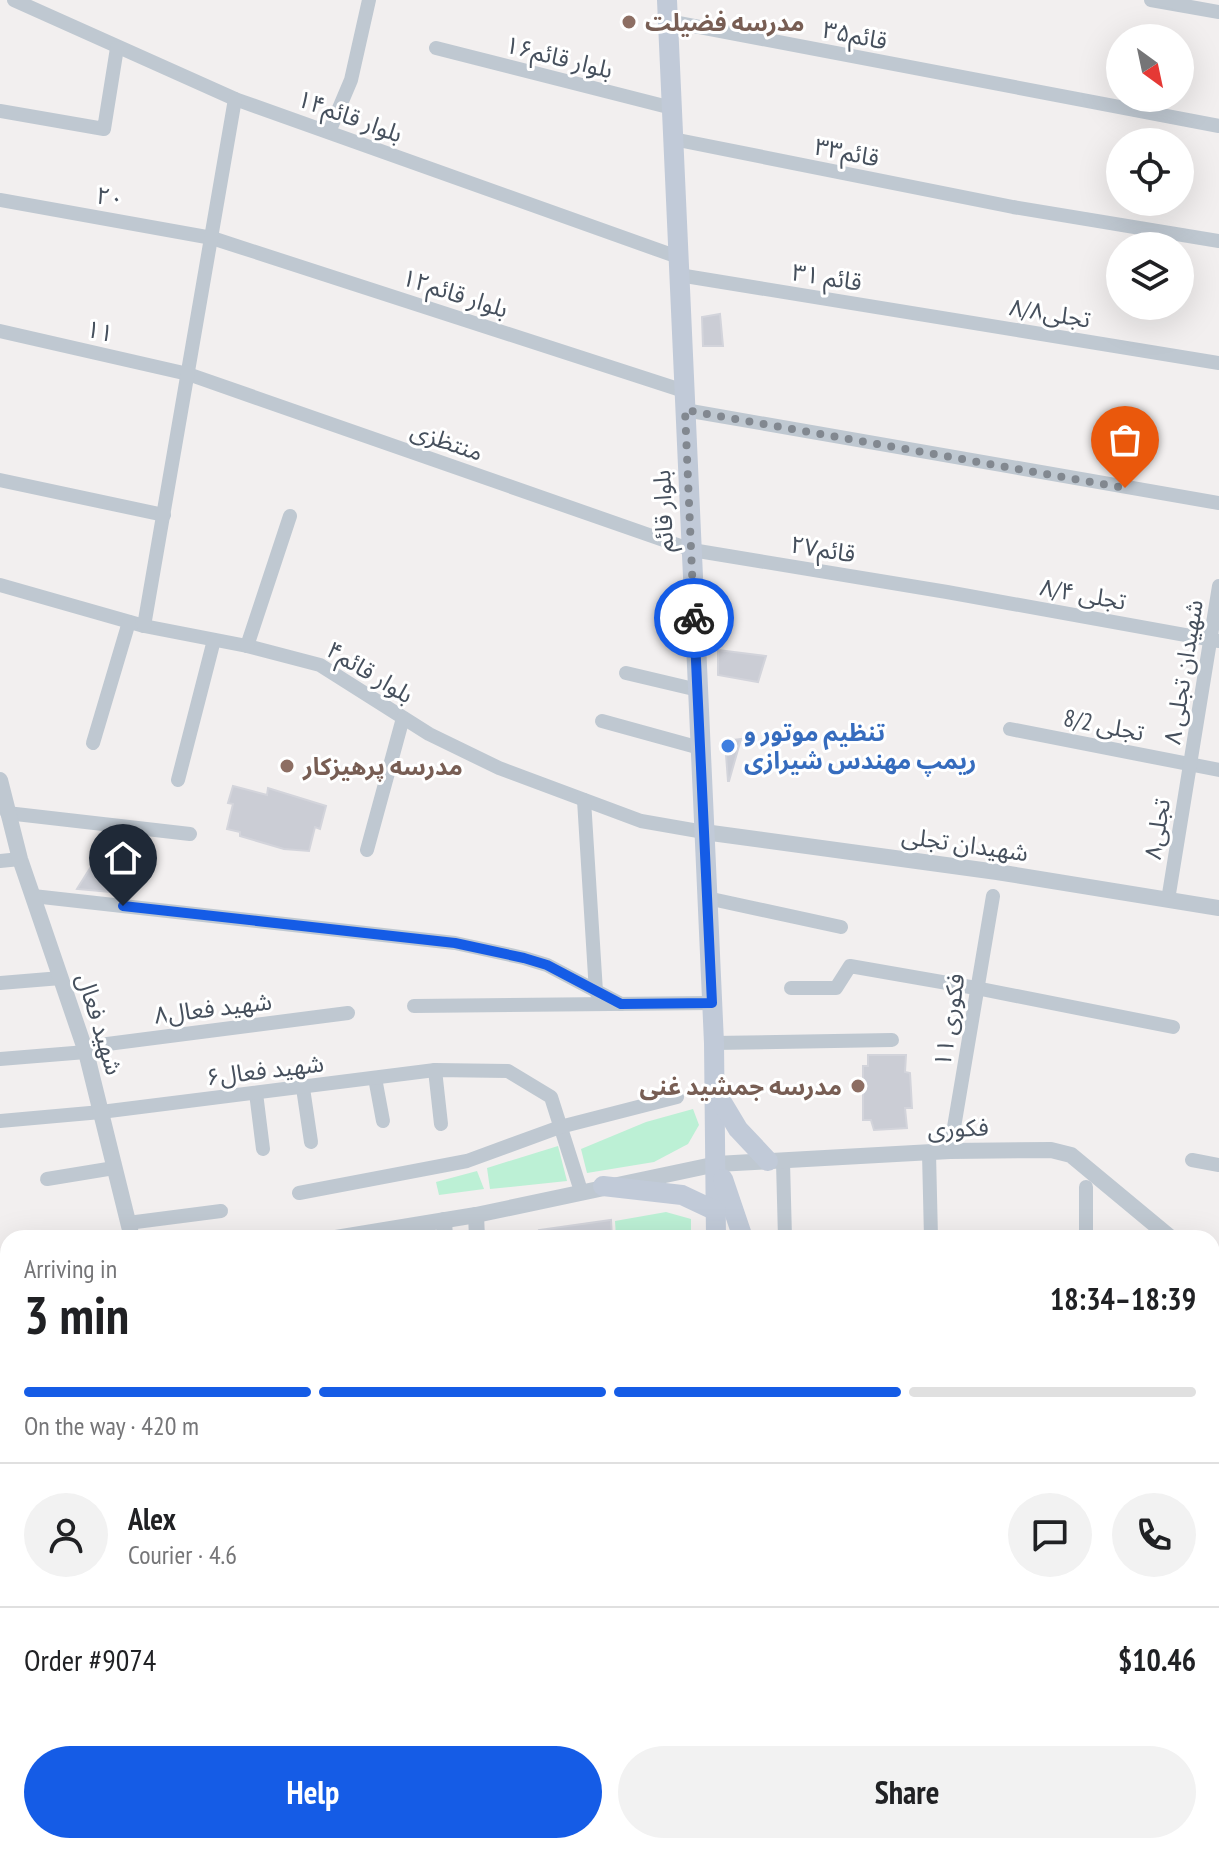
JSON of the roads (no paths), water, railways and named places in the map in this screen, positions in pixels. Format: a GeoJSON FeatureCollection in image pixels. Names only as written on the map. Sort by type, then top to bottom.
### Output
{"type":"FeatureCollection","features":[{"type":"Feature","properties":{"kind":"main road","name":"بلوار قائم"},"geometry":{"type":"LineString","coordinates":[[667,10],[714,1043],[716,1230]]}},
{"type":"Feature","properties":{"kind":"main road"},"geometry":{"type":"LineString","coordinates":[[715,1091],[738,1129],[776,1162]]}},
{"type":"Feature","properties":{"kind":"main road","name":"بلوار قائم"},"geometry":{"type":"LineString","coordinates":[[717,1164],[740,1230]]}},
{"type":"Feature","properties":{"kind":"main road"},"geometry":{"type":"LineString","coordinates":[[603,1186],[682,1195],[716,1211]]}},
{"type":"Feature","properties":{"kind":"street","name":"بلوار قائم۱۴"},"geometry":{"type":"LineString","coordinates":[[14,0],[235,99],[678,266]]}},
{"type":"Feature","properties":{"kind":"street"},"geometry":{"type":"LineString","coordinates":[[329,132],[351,80],[369,0]]}},
{"type":"Feature","properties":{"kind":"street"},"geometry":{"type":"LineString","coordinates":[[1151,0],[1219,12]]}},
{"type":"Feature","properties":{"kind":"street","name":"قائم۳۵"},"geometry":{"type":"LineString","coordinates":[[667,10],[1033,92],[1219,126]]}},
{"type":"Feature","properties":{"kind":"street"},"geometry":{"type":"LineString","coordinates":[[0,111],[104,129],[117,48]]}},
{"type":"Feature","properties":{"kind":"street","name":"بلوار قائم۱۶"},"geometry":{"type":"LineString","coordinates":[[436,48],[672,108]]}},
{"type":"Feature","properties":{"kind":"street"},"geometry":{"type":"LineString","coordinates":[[144,626],[235,99]]}},
{"type":"Feature","properties":{"kind":"street","name":"قائم۳۳"},"geometry":{"type":"LineString","coordinates":[[673,139],[1013,207],[1219,241]]}},
{"type":"Feature","properties":{"kind":"street","name":"۲۰"},"geometry":{"type":"LineString","coordinates":[[0,200],[212,238]]}},
{"type":"Feature","properties":{"kind":"street","name":"بلوار قائم۱۲"},"geometry":{"type":"LineString","coordinates":[[212,238],[685,400],[969,462],[1219,503]]}},
{"type":"Feature","properties":{"kind":"street","name":"قائم ۳۱"},"geometry":{"type":"LineString","coordinates":[[678,266],[968,322]]}},
{"type":"Feature","properties":{"kind":"street","name":"تجلی۸/۸"},"geometry":{"type":"LineString","coordinates":[[968,322],[1219,363]]}},
{"type":"Feature","properties":{"kind":"street","name":"۱۱"},"geometry":{"type":"LineString","coordinates":[[1,331],[188,374]]}},
{"type":"Feature","properties":{"kind":"street","name":"منتظزی"},"geometry":{"type":"LineString","coordinates":[[188,374],[692,550]]}},
{"type":"Feature","properties":{"kind":"street"},"geometry":{"type":"LineString","coordinates":[[0,480],[164,515]]}},
{"type":"Feature","properties":{"kind":"street"},"geometry":{"type":"LineString","coordinates":[[247,646],[290,516]]}},
{"type":"Feature","properties":{"kind":"street","name":"قائم۲۷"},"geometry":{"type":"LineString","coordinates":[[692,550],[947,592]]}},
{"type":"Feature","properties":{"kind":"street","name":"بلوار قائم۴"},"geometry":{"type":"LineString","coordinates":[[0,585],[144,626],[247,646],[320,665],[429,734],[499,768],[641,821],[704,832]]}},
{"type":"Feature","properties":{"kind":"street","name":"شهیدان تجلی ۸"},"geometry":{"type":"LineString","coordinates":[[1189,765],[1215,641],[1219,586]]}},
{"type":"Feature","properties":{"kind":"street","name":"۸/۴ تجلی"},"geometry":{"type":"LineString","coordinates":[[947,592],[1215,641]]}},
{"type":"Feature","properties":{"kind":"street"},"geometry":{"type":"LineString","coordinates":[[93,743],[129,622]]}},
{"type":"Feature","properties":{"kind":"street"},"geometry":{"type":"LineString","coordinates":[[178,780],[214,640]]}},
{"type":"Feature","properties":{"kind":"street"},"geometry":{"type":"LineString","coordinates":[[626,673],[698,690]]}},
{"type":"Feature","properties":{"kind":"street"},"geometry":{"type":"LineString","coordinates":[[367,850],[403,718]]}},
{"type":"Feature","properties":{"kind":"street"},"geometry":{"type":"LineString","coordinates":[[602,721],[700,748]]}},
{"type":"Feature","properties":{"kind":"street","name":"8/2 تجلی"},"geometry":{"type":"LineString","coordinates":[[1010,729],[1219,770]]}},
{"type":"Feature","properties":{"kind":"street","name":"تجلی۸"},"geometry":{"type":"LineString","coordinates":[[1168,900],[1189,765]]}},
{"type":"Feature","properties":{"kind":"street","name":"شهید فعال"},"geometry":{"type":"LineString","coordinates":[[1,791],[20,859],[85,1050],[130,1230]]}},
{"type":"Feature","properties":{"kind":"street"},"geometry":{"type":"LineString","coordinates":[[584,800],[596,992]]}},
{"type":"Feature","properties":{"kind":"street"},"geometry":{"type":"LineString","coordinates":[[7,813],[190,834]]}},
{"type":"Feature","properties":{"kind":"street","name":"شهیدان تجلی"},"geometry":{"type":"LineString","coordinates":[[704,832],[997,872],[1219,908]]}},
{"type":"Feature","properties":{"kind":"street"},"geometry":{"type":"LineString","coordinates":[[0,861],[20,859]]}},
{"type":"Feature","properties":{"kind":"street"},"geometry":{"type":"LineString","coordinates":[[33,896],[455,943],[547,965],[621,1004]]}},
{"type":"Feature","properties":{"kind":"street","name":"فکوری ۱۱"},"geometry":{"type":"LineString","coordinates":[[950,1151],[993,896]]}},
{"type":"Feature","properties":{"kind":"street"},"geometry":{"type":"LineString","coordinates":[[707,898],[841,927]]}},
{"type":"Feature","properties":{"kind":"street"},"geometry":{"type":"LineString","coordinates":[[791,988],[836,988],[850,966],[1173,1027]]}},
{"type":"Feature","properties":{"kind":"street"},"geometry":{"type":"LineString","coordinates":[[0,983],[61,978]]}},
{"type":"Feature","properties":{"kind":"street"},"geometry":{"type":"LineString","coordinates":[[414,1006],[712,1003]]}},
{"type":"Feature","properties":{"kind":"street","name":"شهید فعال۸"},"geometry":{"type":"LineString","coordinates":[[0,1059],[348,1013]]}},
{"type":"Feature","properties":{"kind":"street"},"geometry":{"type":"LineString","coordinates":[[714,1043],[892,1040]]}},
{"type":"Feature","properties":{"kind":"street"},"geometry":{"type":"LineString","coordinates":[[435,1070],[441,1124]]}},
{"type":"Feature","properties":{"kind":"street","name":"شهید فعال۶"},"geometry":{"type":"LineString","coordinates":[[0,1121],[101,1112],[435,1070],[508,1071],[551,1097],[581,1191]]}},
{"type":"Feature","properties":{"kind":"street"},"geometry":{"type":"LineString","coordinates":[[375,1078],[383,1121]]}},
{"type":"Feature","properties":{"kind":"street"},"geometry":{"type":"LineString","coordinates":[[303,1088],[311,1142]]}},
{"type":"Feature","properties":{"kind":"street"},"geometry":{"type":"LineString","coordinates":[[256,1093],[263,1149]]}},
{"type":"Feature","properties":{"kind":"street"},"geometry":{"type":"LineString","coordinates":[[299,1193],[467,1161],[560,1127],[677,1097]]}},
{"type":"Feature","properties":{"kind":"street","name":"فکوری"},"geometry":{"type":"LineString","coordinates":[[717,1164],[950,1151],[1051,1150],[1071,1155],[1161,1230]]}},
{"type":"Feature","properties":{"kind":"street"},"geometry":{"type":"LineString","coordinates":[[929,1153],[931,1230]]}},
{"type":"Feature","properties":{"kind":"street"},"geometry":{"type":"LineString","coordinates":[[1192,1160],[1219,1165]]}},
{"type":"Feature","properties":{"kind":"street"},"geometry":{"type":"LineString","coordinates":[[776,1162],[784,1230]]}},
{"type":"Feature","properties":{"kind":"street"},"geometry":{"type":"LineString","coordinates":[[384,1230],[476,1215],[717,1164]]}},
{"type":"Feature","properties":{"kind":"street"},"geometry":{"type":"LineString","coordinates":[[47,1179],[114,1168]]}},
{"type":"Feature","properties":{"kind":"street"},"geometry":{"type":"LineString","coordinates":[[1086,1187],[1086,1230]]}},
{"type":"Feature","properties":{"kind":"street"},"geometry":{"type":"LineString","coordinates":[[130,1230],[221,1211]]}},
{"type":"Feature","properties":{"kind":"street"},"geometry":{"type":"LineString","coordinates":[[476,1215],[477,1230]]}},
{"type":"Feature","properties":{"kind":"street"},"geometry":{"type":"LineString","coordinates":[[444,1220],[445,1230]]}},
{"type":"Feature","properties":{"kind":"place","name":"مدرسه فضیلت"},"geometry":{"type":"Point","coordinates":[629,22]}},
{"type":"Feature","properties":{"kind":"place","name":"تنظیم موتور و ریمپ مهندس شیرازی"},"geometry":{"type":"Point","coordinates":[728,746]}},
{"type":"Feature","properties":{"kind":"place","name":"مدرسه پرهیزکار"},"geometry":{"type":"Point","coordinates":[287,766]}},
{"type":"Feature","properties":{"kind":"place","name":"مدرسه جمشید غنی"},"geometry":{"type":"Point","coordinates":[858,1086]}}]}
